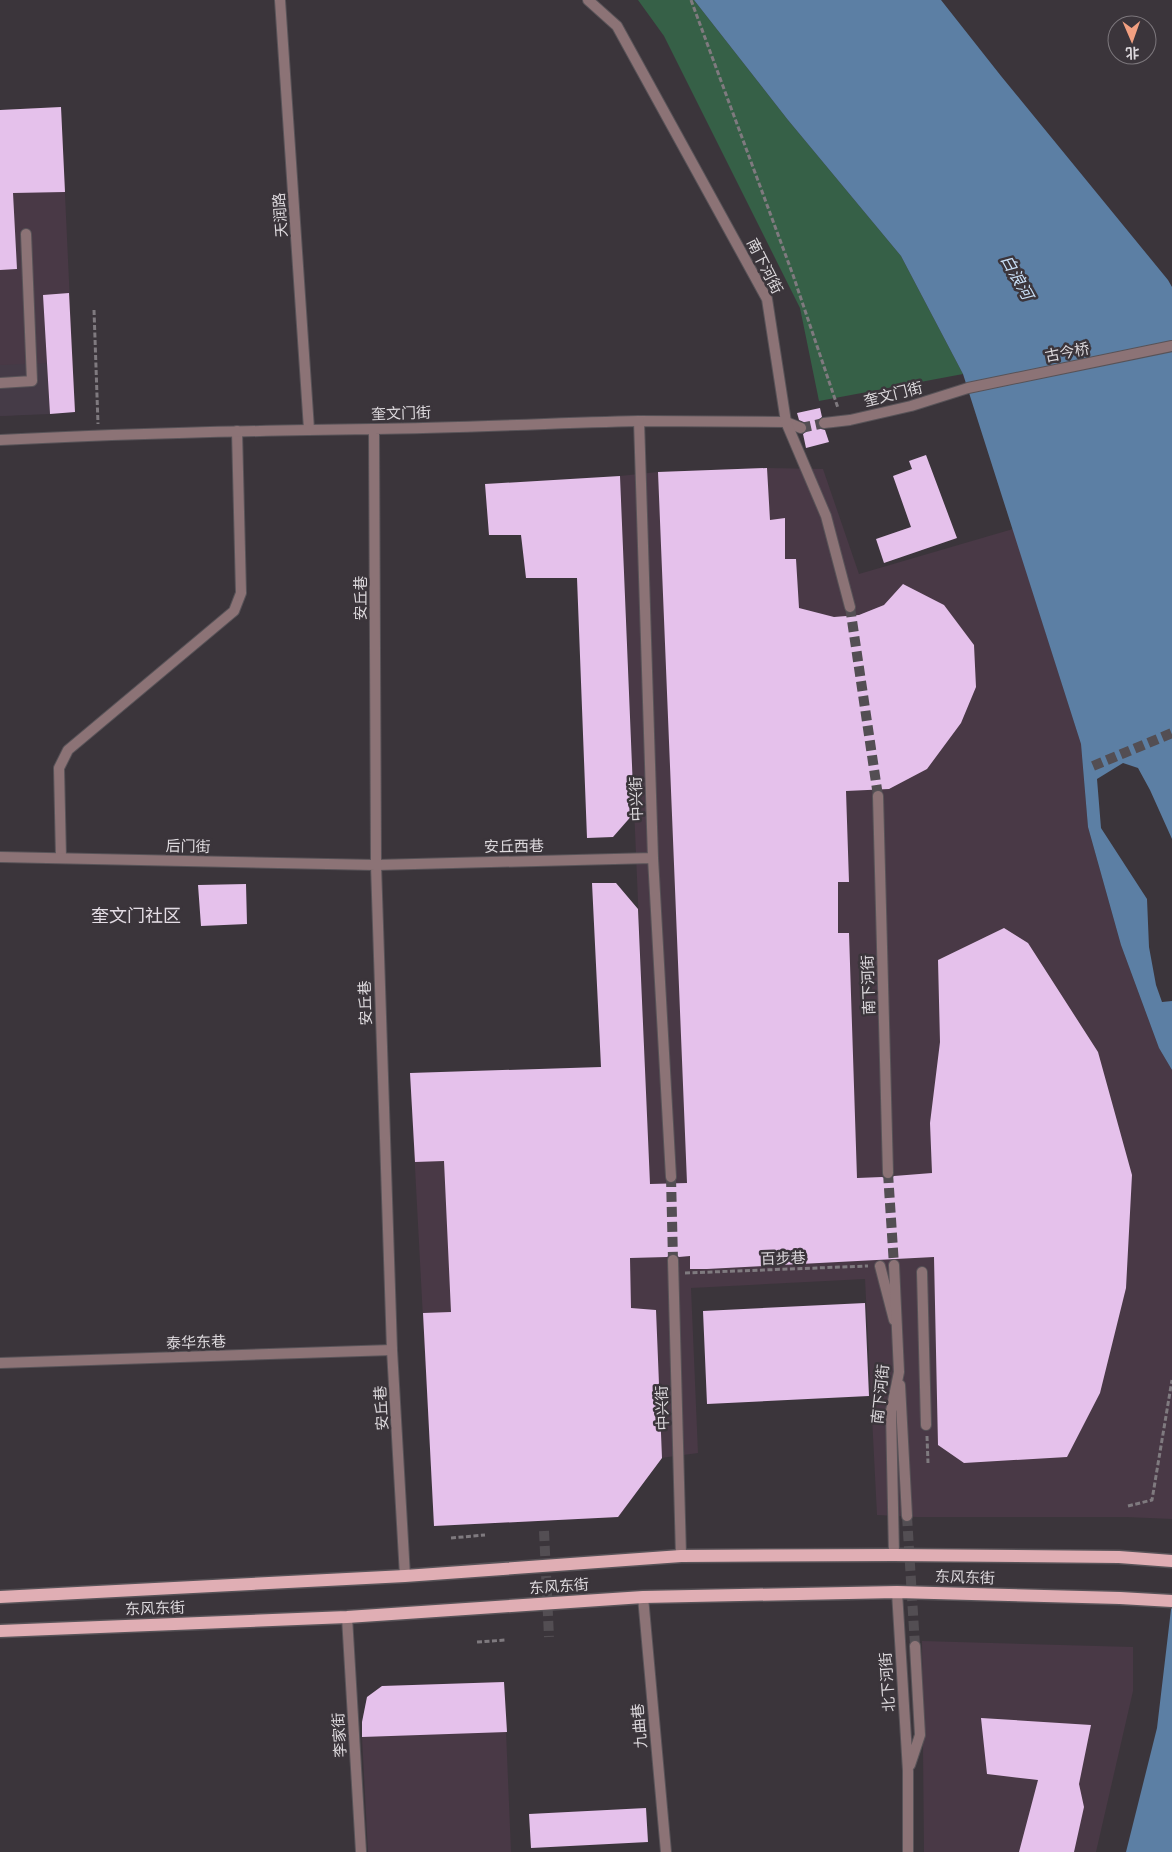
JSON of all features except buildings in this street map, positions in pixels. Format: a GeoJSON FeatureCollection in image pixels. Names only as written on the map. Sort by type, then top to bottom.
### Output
{"type":"FeatureCollection","features":[{"type":"Feature","properties":{"kind":"main road","name":"东风东街"},"geometry":{"type":"LineString","coordinates":[[0,1597],[405,1576],[681,1556],[894,1555],[1119,1558],[1172,1561]]}},
{"type":"Feature","properties":{"kind":"main road","name":"东风东街"},"geometry":{"type":"LineString","coordinates":[[0,1631],[347,1617],[642,1597],[897,1592],[1172,1601]]}},
{"type":"Feature","properties":{"kind":"street","name":"天润路"},"geometry":{"type":"LineString","coordinates":[[280,0],[309,429]]}},
{"type":"Feature","properties":{"kind":"street","name":"南下河街"},"geometry":{"type":"LineString","coordinates":[[588,0],[617,26],[767,299],[786,422],[826,516],[850,607]]}},
{"type":"Feature","properties":{"kind":"street"},"geometry":{"type":"LineString","coordinates":[[0,382],[32,381],[26,234]]}},
{"type":"Feature","properties":{"kind":"street","name":"古今桥"},"geometry":{"type":"LineString","coordinates":[[968,388],[1172,346]]}},
{"type":"Feature","properties":{"kind":"street","name":"奎文门街"},"geometry":{"type":"LineString","coordinates":[[824,423],[912,406],[968,388]]}},
{"type":"Feature","properties":{"kind":"street","name":"奎文门街"},"geometry":{"type":"LineString","coordinates":[[0,440],[98,434],[374,429],[639,420],[786,422],[801,428]]}},
{"type":"Feature","properties":{"kind":"street","name":"中兴街"},"geometry":{"type":"LineString","coordinates":[[639,420],[653,858],[671,1177]]}},
{"type":"Feature","properties":{"kind":"street","name":"安丘巷"},"geometry":{"type":"LineString","coordinates":[[374,429],[376,865],[392,1350],[405,1576]]}},
{"type":"Feature","properties":{"kind":"street"},"geometry":{"type":"LineString","coordinates":[[61,858],[59,768],[68,750],[234,611],[242,593],[237,430]]}},
{"type":"Feature","properties":{"kind":"street","name":"南下河街"},"geometry":{"type":"LineString","coordinates":[[878,796],[888,1173]]}},
{"type":"Feature","properties":{"kind":"street","name":"后门街"},"geometry":{"type":"LineString","coordinates":[[0,857],[376,865]]}},
{"type":"Feature","properties":{"kind":"street","name":"安丘西巷"},"geometry":{"type":"LineString","coordinates":[[376,865],[653,858]]}},
{"type":"Feature","properties":{"kind":"street","name":"中兴街"},"geometry":{"type":"LineString","coordinates":[[673,1260],[681,1556]]}},
{"type":"Feature","properties":{"kind":"street","name":"南下河街"},"geometry":{"type":"LineString","coordinates":[[894,1265],[899,1372],[890,1411],[894,1555]]}},
{"type":"Feature","properties":{"kind":"street"},"geometry":{"type":"LineString","coordinates":[[880,1266],[897,1334]]}},
{"type":"Feature","properties":{"kind":"street"},"geometry":{"type":"LineString","coordinates":[[922,1272],[926,1425]]}},
{"type":"Feature","properties":{"kind":"street","name":"泰华东巷"},"geometry":{"type":"LineString","coordinates":[[0,1363],[392,1350]]}},
{"type":"Feature","properties":{"kind":"street"},"geometry":{"type":"LineString","coordinates":[[899,1372],[907,1516]]}},
{"type":"Feature","properties":{"kind":"street","name":"北下河街"},"geometry":{"type":"LineString","coordinates":[[897,1592],[908,1771],[908,1852]]}},
{"type":"Feature","properties":{"kind":"street","name":"九曲巷"},"geometry":{"type":"LineString","coordinates":[[642,1597],[666,1852]]}},
{"type":"Feature","properties":{"kind":"street","name":"李家街"},"geometry":{"type":"LineString","coordinates":[[347,1617],[361,1852]]}},
{"type":"Feature","properties":{"kind":"street","name":"北下河街"},"geometry":{"type":"LineString","coordinates":[[908,1771],[920,1735],[915,1646]]}},
{"type":"Feature","properties":{"kind":"path"},"geometry":{"type":"LineString","coordinates":[[691,0],[793,275],[842,420]]}},
{"type":"Feature","properties":{"kind":"path"},"geometry":{"type":"LineString","coordinates":[[94,310],[98,434]]}},
{"type":"Feature","properties":{"kind":"path","name":"百步巷"},"geometry":{"type":"LineString","coordinates":[[673,1274],[880,1266]]}},
{"type":"Feature","properties":{"kind":"path"},"geometry":{"type":"LineString","coordinates":[[1128,1506],[1152,1500],[1172,1380]]}},
{"type":"Feature","properties":{"kind":"path"},"geometry":{"type":"LineString","coordinates":[[926,1425],[928,1463]]}},
{"type":"Feature","properties":{"kind":"path"},"geometry":{"type":"LineString","coordinates":[[451,1538],[485,1535]]}},
{"type":"Feature","properties":{"kind":"path"},"geometry":{"type":"LineString","coordinates":[[477,1642],[506,1640]]}},
{"type":"Feature","properties":{"kind":"shaded area"},"geometry":{"type":"Polygon","coordinates":[[[61,107],[75,412],[0,416],[0,110],[61,107]]]}},
{"type":"Feature","properties":{"kind":"shaded area"},"geometry":{"type":"Polygon","coordinates":[[[47,363],[50,414],[0,416],[0,365],[47,363]]]}},
{"type":"Feature","properties":{"kind":"shaded area"},"geometry":{"type":"Polygon","coordinates":[[[767,468],[823,469],[859,574],[1013,529],[1081,744],[1088,827],[1121,945],[1159,1048],[1172,1070],[1172,1519],[877,1515],[865,1279],[691,1288],[698,1453],[661,1458],[619,1517],[434,1526],[410,1073],[645,1067],[620,476],[658,472],[767,468]]]}},
{"type":"Feature","properties":{"kind":"shaded area"},"geometry":{"type":"Polygon","coordinates":[[[922,1641],[1133,1647],[1133,1691],[1096,1852],[924,1852],[922,1641]]]}},
{"type":"Feature","properties":{"kind":"shaded area"},"geometry":{"type":"Polygon","coordinates":[[[504,1682],[511,1852],[368,1852],[362,1737],[362,1722],[367,1697],[382,1686],[504,1682]]]}},
{"type":"Feature","properties":{"kind":"green space"},"geometry":{"type":"Polygon","coordinates":[[[638,0],[694,0],[788,120],[901,256],[963,374],[819,401],[800,308],[664,36],[638,0]]]}},
{"type":"Feature","properties":{"kind":"water","name":"白浪河"},"geometry":{"type":"Polygon","coordinates":[[[694,0],[941,0],[1172,287],[1172,839],[1138,768],[1123,763],[1097,779],[1101,828],[1147,899],[1149,947],[1156,985],[1162,1002],[1172,1001],[1172,1070],[1159,1048],[1121,945],[1088,827],[1081,744],[963,374],[901,256],[788,120],[694,0]]]}},
{"type":"Feature","properties":{"kind":"water"},"geometry":{"type":"Polygon","coordinates":[[[1172,1601],[1172,1852],[1126,1852],[1157,1728],[1172,1601]]]}},
{"type":"Feature","properties":{"kind":"tunnel"},"geometry":{"type":"LineString","coordinates":[[801,428],[824,423]]}},
{"type":"Feature","properties":{"kind":"tunnel"},"geometry":{"type":"LineString","coordinates":[[850,607],[878,796]]}},
{"type":"Feature","properties":{"kind":"tunnel"},"geometry":{"type":"LineString","coordinates":[[1093,766],[1172,733]]}},
{"type":"Feature","properties":{"kind":"tunnel"},"geometry":{"type":"LineString","coordinates":[[888,1173],[894,1265]]}},
{"type":"Feature","properties":{"kind":"tunnel"},"geometry":{"type":"LineString","coordinates":[[671,1177],[673,1260]]}},
{"type":"Feature","properties":{"kind":"tunnel"},"geometry":{"type":"LineString","coordinates":[[907,1516],[915,1646]]}},
{"type":"Feature","properties":{"kind":"tunnel"},"geometry":{"type":"LineString","coordinates":[[544,1531],[549,1637]]}},
{"type":"Feature","properties":{"kind":"district","name":"奎文门社区"},"geometry":{"type":"Point","coordinates":[136,916]}}]}
